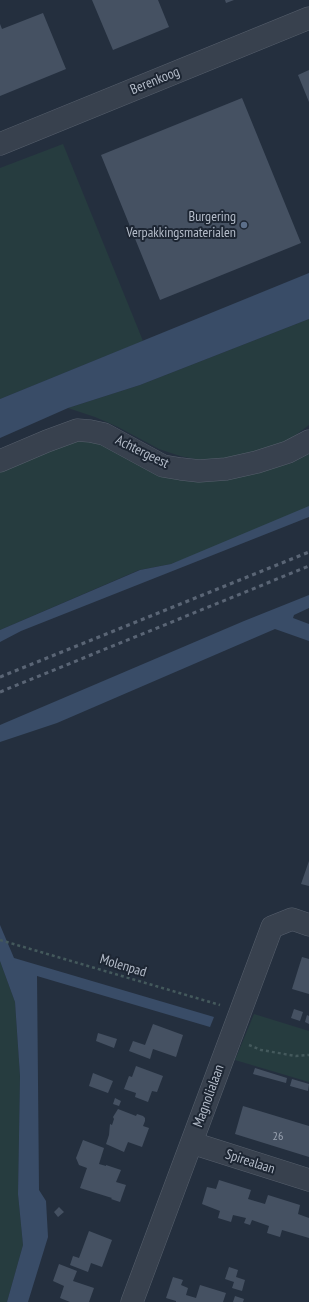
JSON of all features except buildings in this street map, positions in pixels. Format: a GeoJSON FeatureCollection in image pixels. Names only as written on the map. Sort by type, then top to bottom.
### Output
{"type":"FeatureCollection","features":[{"type":"Feature","properties":{"kind":"street","name":"Berenkoog"},"geometry":{"type":"LineString","coordinates":[[0,144],[309,18]]}},
{"type":"Feature","properties":{"kind":"street","name":"Achtergeest"},"geometry":{"type":"LineString","coordinates":[[0,461],[77,430],[104,434],[163,466],[199,471],[226,469],[257,462],[288,452],[309,441]]}},
{"type":"Feature","properties":{"kind":"street","name":"Magnolialaan"},"geometry":{"type":"LineString","coordinates":[[132,1302],[272,927],[292,919],[309,924]]}},
{"type":"Feature","properties":{"kind":"street","name":"Spirealaan"},"geometry":{"type":"LineString","coordinates":[[192,1143],[309,1180]]}},
{"type":"Feature","properties":{"kind":"path","name":"Molenpad"},"geometry":{"type":"LineString","coordinates":[[0,940],[240,1011]]}},
{"type":"Feature","properties":{"kind":"path"},"geometry":{"type":"LineString","coordinates":[[230,1037],[261,1050],[296,1056],[309,1055]]}},
{"type":"Feature","properties":{"kind":"green space"},"geometry":{"type":"Polygon","coordinates":[[[63,144],[143,341],[0,399],[0,168],[63,144]]]}},
{"type":"Feature","properties":{"kind":"green space"},"geometry":{"type":"Polygon","coordinates":[[[309,319],[309,425],[289,440],[265,449],[228,458],[200,460],[180,456],[159,449],[118,427],[95,417],[68,408],[140,385],[309,319]]]}},
{"type":"Feature","properties":{"kind":"green space"},"geometry":{"type":"Polygon","coordinates":[[[79,437],[221,480],[292,463],[309,454],[309,511],[274,527],[171,564],[139,570],[0,630],[0,465],[79,437]]]}},
{"type":"Feature","properties":{"kind":"green space"},"geometry":{"type":"Polygon","coordinates":[[[0,961],[15,1002],[20,1076],[18,1194],[23,1245],[7,1302],[0,1302],[0,961]]]}},
{"type":"Feature","properties":{"kind":"green space"},"geometry":{"type":"Polygon","coordinates":[[[254,1014],[309,1031],[309,1082],[235,1060],[254,1014]]]}},
{"type":"Feature","properties":{"kind":"water"},"geometry":{"type":"Polygon","coordinates":[[[309,273],[309,319],[140,385],[68,408],[0,438],[0,399],[309,273]]]}},
{"type":"Feature","properties":{"kind":"water"},"geometry":{"type":"Polygon","coordinates":[[[309,506],[309,517],[21,631],[0,642],[0,630],[140,570],[171,564],[309,506]]]}},
{"type":"Feature","properties":{"kind":"water"},"geometry":{"type":"Polygon","coordinates":[[[309,595],[309,608],[294,615],[293,618],[309,624],[309,641],[275,629],[57,723],[0,742],[0,725],[244,621],[309,595]]]}},
{"type":"Feature","properties":{"kind":"water"},"geometry":{"type":"Polygon","coordinates":[[[0,925],[14,958],[214,1017],[210,1027],[37,976],[39,1190],[46,1201],[48,1237],[28,1302],[7,1302],[23,1245],[18,1194],[20,1076],[15,1002],[0,961],[0,925]]]}},
{"type":"Feature","properties":{"kind":"railway"},"geometry":{"type":"LineString","coordinates":[[0,677],[309,552]]}},
{"type":"Feature","properties":{"kind":"railway"},"geometry":{"type":"LineString","coordinates":[[0,692],[309,566]]}},
{"type":"Feature","properties":{"kind":"place","name":"Burgering Verpakkingsmaterialen"},"geometry":{"type":"Point","coordinates":[244,225]}}]}
